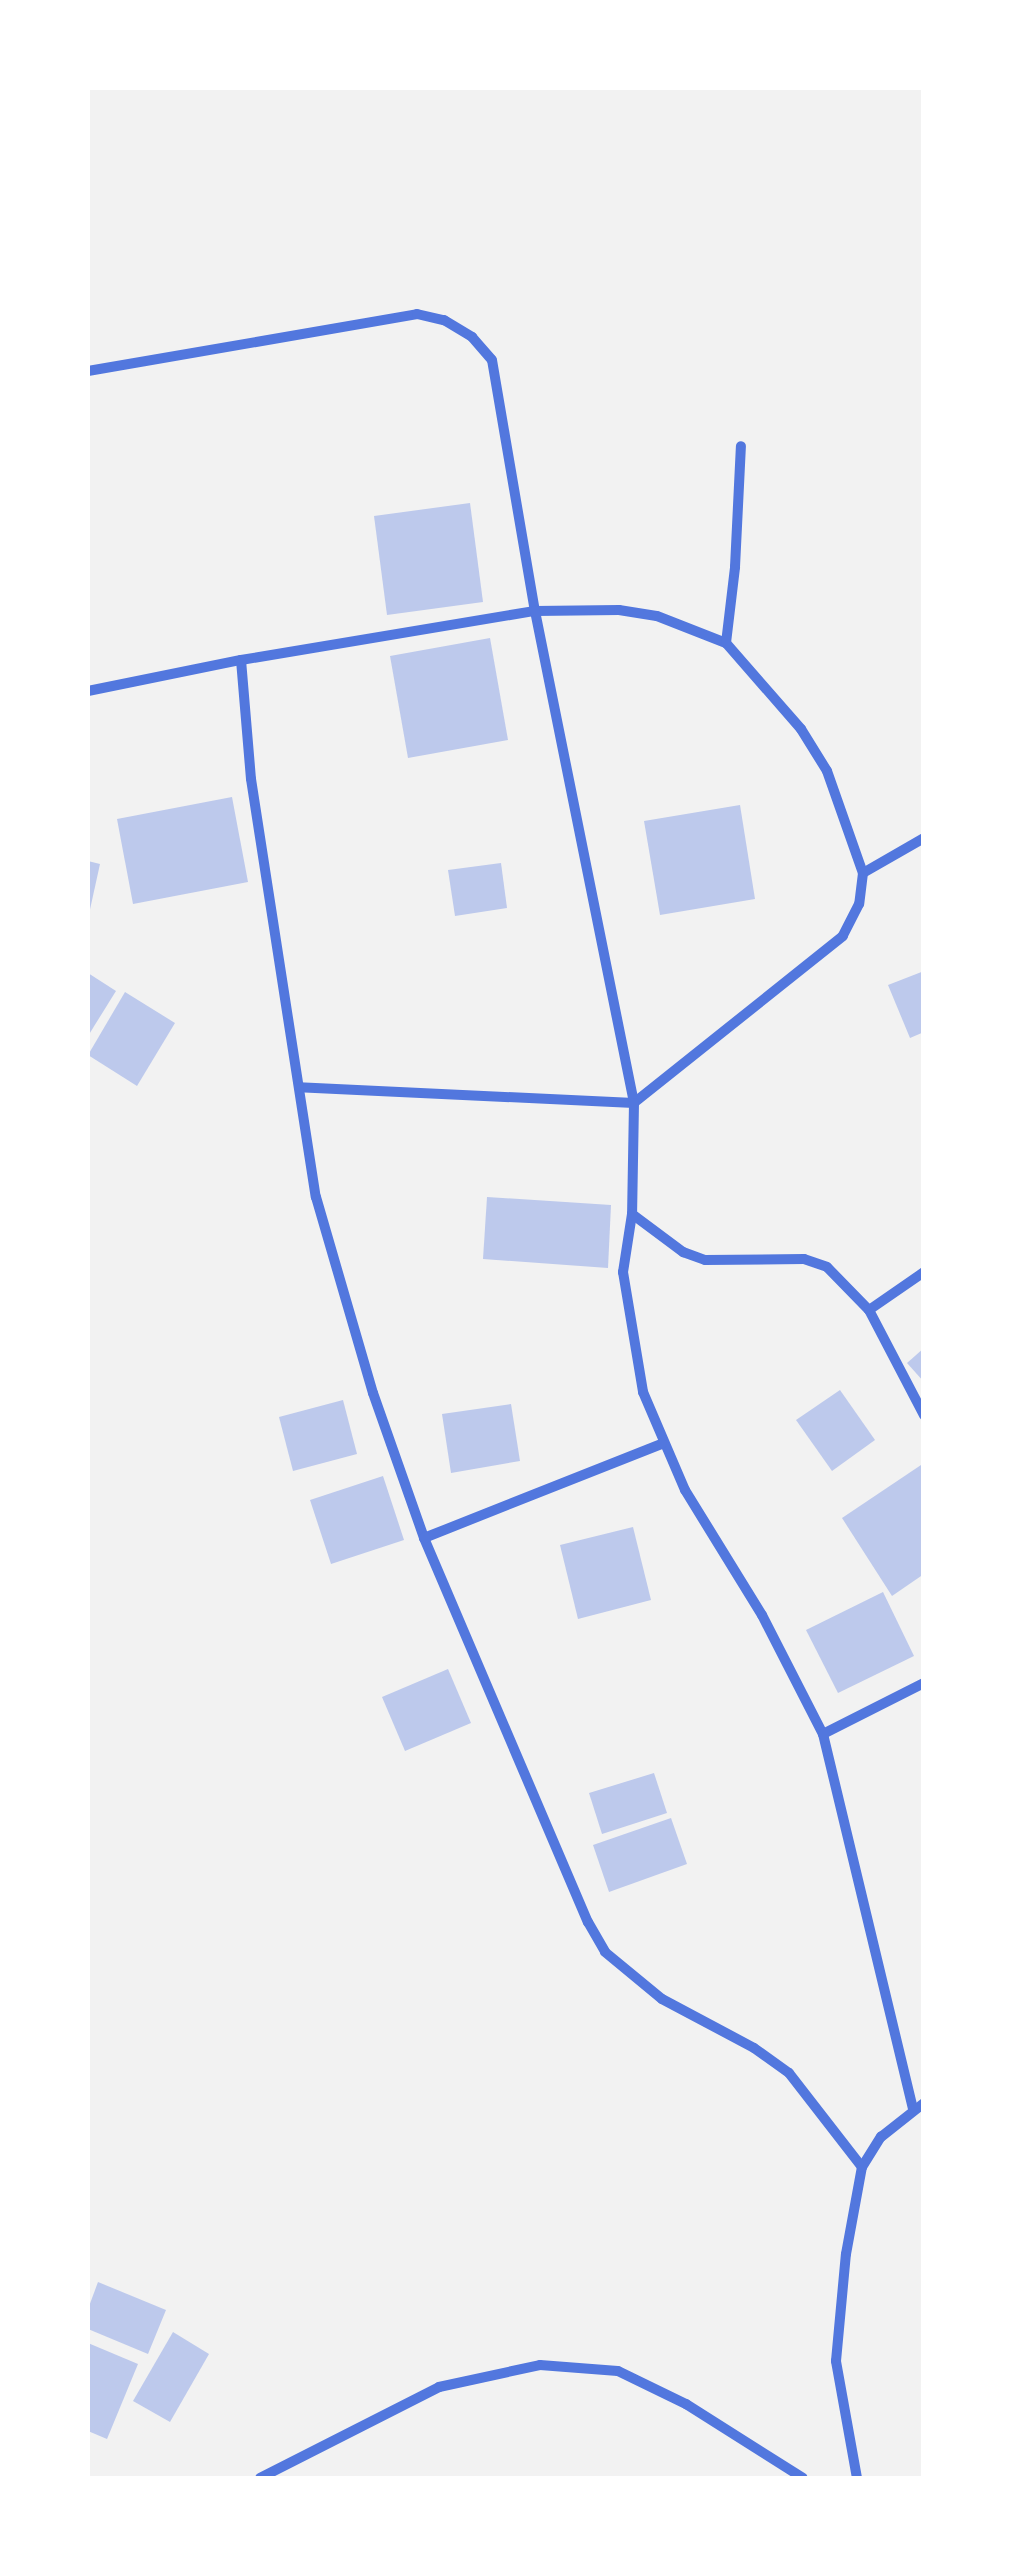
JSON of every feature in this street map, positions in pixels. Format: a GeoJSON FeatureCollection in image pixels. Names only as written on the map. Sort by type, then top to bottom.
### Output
{"type":"FeatureCollection","features":[{"type":"Feature","properties":{"kind":"street"},"geometry":{"type":"LineString","coordinates":[[88,371],[417,314],[444,320],[472,337],[492,360],[535,612],[634,1103],[632,1214],[623,1272],[631,1342],[662,1444],[762,1615],[823,1734],[918,2105],[881,2137],[862,2167],[846,2254],[836,2362],[857,2478]]}},
{"type":"Feature","properties":{"kind":"street"},"geometry":{"type":"LineString","coordinates":[[726,643],[735,566],[741,446]]}},
{"type":"Feature","properties":{"kind":"street"},"geometry":{"type":"LineString","coordinates":[[88,692],[240,660],[535,612],[619,610],[657,616],[726,643],[801,729],[827,771],[863,872],[859,904],[844,936],[634,1103],[299,1088]]}},
{"type":"Feature","properties":{"kind":"street"},"geometry":{"type":"LineString","coordinates":[[240,660],[251,779],[326,1235],[373,1393],[424,1538],[588,1922],[605,1952],[662,1998],[754,2048],[788,2073],[862,2167]]}},
{"type":"Feature","properties":{"kind":"street"},"geometry":{"type":"LineString","coordinates":[[863,872],[924,838]]}},
{"type":"Feature","properties":{"kind":"street"},"geometry":{"type":"LineString","coordinates":[[632,1214],[683,1252],[705,1260],[804,1260],[826,1267],[869,1310],[924,1415]]}},
{"type":"Feature","properties":{"kind":"street"},"geometry":{"type":"LineString","coordinates":[[869,1310],[924,1272]]}},
{"type":"Feature","properties":{"kind":"street"},"geometry":{"type":"LineString","coordinates":[[424,1538],[662,1444]]}},
{"type":"Feature","properties":{"kind":"street"},"geometry":{"type":"LineString","coordinates":[[823,1734],[924,1683]]}},
{"type":"Feature","properties":{"kind":"street"},"geometry":{"type":"LineString","coordinates":[[260,2478],[438,2387],[540,2365],[618,2371],[686,2404],[802,2478]]}},
{"type":"Feature","properties":{"kind":"building"},"geometry":{"type":"Polygon","coordinates":[[[470,503],[483,602],[387,615],[374,516],[470,503]]]}},
{"type":"Feature","properties":{"kind":"building"},"geometry":{"type":"Polygon","coordinates":[[[490,638],[508,740],[408,758],[390,656],[490,638]]]}},
{"type":"Feature","properties":{"kind":"building"},"geometry":{"type":"Polygon","coordinates":[[[232,797],[248,882],[133,904],[117,819],[232,797]]]}},
{"type":"Feature","properties":{"kind":"building"},"geometry":{"type":"Polygon","coordinates":[[[740,805],[755,899],[660,915],[644,821],[740,805]]]}},
{"type":"Feature","properties":{"kind":"building"},"geometry":{"type":"Polygon","coordinates":[[[88,861],[100,864],[89,914],[88,914],[88,861]]]}},
{"type":"Feature","properties":{"kind":"building"},"geometry":{"type":"Polygon","coordinates":[[[501,863],[507,908],[455,916],[448,870],[501,863]]]}},
{"type":"Feature","properties":{"kind":"building"},"geometry":{"type":"Polygon","coordinates":[[[924,971],[924,1032],[910,1038],[888,985],[924,971]]]}},
{"type":"Feature","properties":{"kind":"building"},"geometry":{"type":"Polygon","coordinates":[[[88,973],[116,991],[88,1036],[88,973]]]}},
{"type":"Feature","properties":{"kind":"building"},"geometry":{"type":"Polygon","coordinates":[[[125,992],[175,1023],[137,1086],[88,1055],[125,992]]]}},
{"type":"Feature","properties":{"kind":"building"},"geometry":{"type":"Polygon","coordinates":[[[487,1197],[611,1205],[608,1268],[483,1259],[487,1197]]]}},
{"type":"Feature","properties":{"kind":"building"},"geometry":{"type":"Polygon","coordinates":[[[924,1348],[924,1382],[907,1363],[924,1348]]]}},
{"type":"Feature","properties":{"kind":"building"},"geometry":{"type":"Polygon","coordinates":[[[840,1390],[875,1440],[832,1471],[796,1420],[840,1390]]]}},
{"type":"Feature","properties":{"kind":"building"},"geometry":{"type":"Polygon","coordinates":[[[343,1400],[357,1454],[293,1471],[279,1417],[343,1400]]]}},
{"type":"Feature","properties":{"kind":"building"},"geometry":{"type":"Polygon","coordinates":[[[511,1404],[520,1461],[451,1473],[442,1414],[511,1404]]]}},
{"type":"Feature","properties":{"kind":"building"},"geometry":{"type":"Polygon","coordinates":[[[924,1463],[924,1574],[892,1596],[842,1518],[924,1463]]]}},
{"type":"Feature","properties":{"kind":"building"},"geometry":{"type":"Polygon","coordinates":[[[383,1476],[404,1540],[331,1564],[310,1500],[383,1476]]]}},
{"type":"Feature","properties":{"kind":"building"},"geometry":{"type":"Polygon","coordinates":[[[633,1527],[651,1600],[578,1619],[560,1545],[633,1527]]]}},
{"type":"Feature","properties":{"kind":"building"},"geometry":{"type":"Polygon","coordinates":[[[883,1592],[914,1656],[838,1693],[806,1630],[883,1592]]]}},
{"type":"Feature","properties":{"kind":"building"},"geometry":{"type":"Polygon","coordinates":[[[448,1669],[471,1723],[405,1751],[382,1697],[448,1669]]]}},
{"type":"Feature","properties":{"kind":"building"},"geometry":{"type":"Polygon","coordinates":[[[654,1773],[667,1813],[602,1834],[589,1793],[654,1773]]]}},
{"type":"Feature","properties":{"kind":"building"},"geometry":{"type":"Polygon","coordinates":[[[671,1818],[687,1864],[609,1892],[593,1845],[671,1818]]]}},
{"type":"Feature","properties":{"kind":"building"},"geometry":{"type":"Polygon","coordinates":[[[98,2282],[166,2310],[148,2354],[88,2329],[88,2309],[98,2282]]]}},
{"type":"Feature","properties":{"kind":"building"},"geometry":{"type":"Polygon","coordinates":[[[173,2332],[209,2354],[170,2422],[133,2401],[173,2332]]]}},
{"type":"Feature","properties":{"kind":"building"},"geometry":{"type":"Polygon","coordinates":[[[88,2343],[138,2364],[107,2439],[88,2431],[88,2343]]]}}]}
